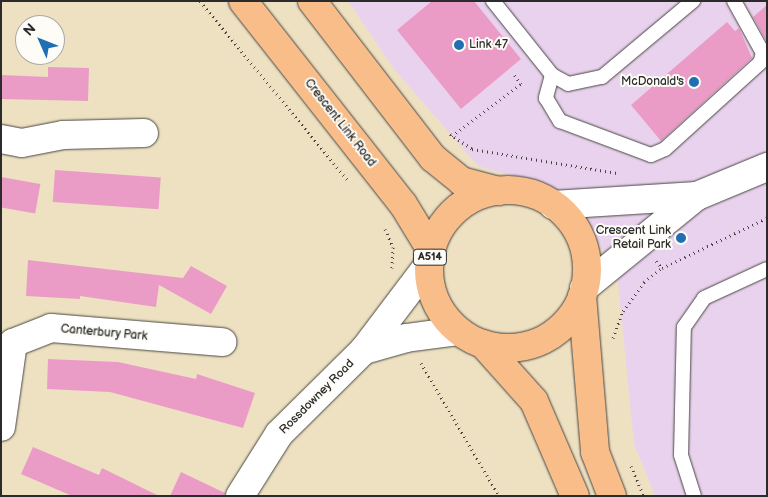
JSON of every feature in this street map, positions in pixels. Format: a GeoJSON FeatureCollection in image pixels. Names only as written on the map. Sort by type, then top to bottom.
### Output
{"type":"FeatureCollection","features":[{"type":"Feature","properties":{"kind":"highway","name":"Crescent Link Road"},"geometry":{"type":"LineString","coordinates":[[243,1],[403,204],[430,257],[437,304],[458,331],[483,344],[534,401],[575,496]]}},
{"type":"Feature","properties":{"kind":"highway","name":"Crescent Link Road"},"geometry":{"type":"LineString","coordinates":[[312,1],[433,158],[461,181],[499,191],[526,192],[553,205],[581,239],[587,268],[583,292],[595,452],[612,496]]}},
{"type":"Feature","properties":{"kind":"highway","name":"Crescent Link Road"},"geometry":{"type":"LineString","coordinates":[[430,257],[456,209],[499,191]]}},
{"type":"Feature","properties":{"kind":"highway","name":"Crescent Link Road"},"geometry":{"type":"LineString","coordinates":[[483,344],[521,347],[546,338],[568,320],[583,292]]}},
{"type":"Feature","properties":{"kind":"street"},"geometry":{"type":"LineString","coordinates":[[1,138],[22,143],[63,135],[144,133]]}},
{"type":"Feature","properties":{"kind":"street"},"geometry":{"type":"LineString","coordinates":[[583,292],[697,196],[767,167]]}},
{"type":"Feature","properties":{"kind":"street"},"geometry":{"type":"LineString","coordinates":[[553,205],[697,196]]}},
{"type":"Feature","properties":{"kind":"street","name":"Rossdowney Road"},"geometry":{"type":"LineString","coordinates":[[240,496],[279,434],[364,350],[430,257]]}},
{"type":"Feature","properties":{"kind":"street","name":"Canterbury Park"},"geometry":{"type":"LineString","coordinates":[[1,427],[13,343],[51,328],[222,342]]}},
{"type":"Feature","properties":{"kind":"street","name":"Rossdowney Road"},"geometry":{"type":"LineString","coordinates":[[364,350],[406,338],[458,331]]}},
{"type":"Feature","properties":{"kind":"lane"},"geometry":{"type":"LineString","coordinates":[[493,1],[552,75],[568,84],[602,77],[693,1]]}},
{"type":"Feature","properties":{"kind":"lane"},"geometry":{"type":"LineString","coordinates":[[552,75],[546,98],[560,121],[651,155],[665,149],[760,64],[763,53],[734,1]]}},
{"type":"Feature","properties":{"kind":"lane"},"geometry":{"type":"LineString","coordinates":[[694,496],[681,456],[684,327],[704,298],[767,269]]}},
{"type":"Feature","properties":{"kind":"path"},"geometry":{"type":"LineString","coordinates":[[200,1],[354,188]]}},
{"type":"Feature","properties":{"kind":"path"},"geometry":{"type":"LineString","coordinates":[[452,136],[521,84],[514,74]]}},
{"type":"Feature","properties":{"kind":"path"},"geometry":{"type":"LineString","coordinates":[[446,129],[452,136],[472,149],[560,167],[619,173]]}},
{"type":"Feature","properties":{"kind":"path"},"geometry":{"type":"LineString","coordinates":[[611,343],[623,311],[644,282],[674,259],[767,218]]}},
{"type":"Feature","properties":{"kind":"path"},"geometry":{"type":"LineString","coordinates":[[379,220],[393,247],[392,275]]}},
{"type":"Feature","properties":{"kind":"path"},"geometry":{"type":"LineString","coordinates":[[406,338],[498,496]]}},
{"type":"Feature","properties":{"kind":"path"},"geometry":{"type":"LineString","coordinates":[[629,460],[644,496]]}},
{"type":"Feature","properties":{"kind":"shaded area","name":"Crescent Link Retail Park"},"geometry":{"type":"Polygon","coordinates":[[[348,1],[767,1],[767,496],[655,496],[634,444],[618,282],[575,194],[478,166],[394,69],[348,1]]]}},
{"type":"Feature","properties":{"kind":"building","name":"Link 47"},"geometry":{"type":"Polygon","coordinates":[[[432,1],[474,1],[521,59],[461,109],[397,30],[432,1]]]}},
{"type":"Feature","properties":{"kind":"building"},"geometry":{"type":"Polygon","coordinates":[[[767,5],[767,42],[753,17],[767,5]]]}},
{"type":"Feature","properties":{"kind":"building","name":"McDonald's"},"geometry":{"type":"Polygon","coordinates":[[[727,22],[735,31],[739,28],[752,58],[661,141],[631,105],[727,22]]]}},
{"type":"Feature","properties":{"kind":"building"},"geometry":{"type":"Polygon","coordinates":[[[48,67],[89,68],[88,101],[1,99],[1,75],[48,77],[48,67]]]}},
{"type":"Feature","properties":{"kind":"building"},"geometry":{"type":"Polygon","coordinates":[[[55,170],[161,177],[159,209],[53,202],[55,170]]]}},
{"type":"Feature","properties":{"kind":"building"},"geometry":{"type":"Polygon","coordinates":[[[1,177],[40,184],[35,213],[1,207],[1,177]]]}},
{"type":"Feature","properties":{"kind":"building"},"geometry":{"type":"Polygon","coordinates":[[[28,260],[183,278],[191,266],[227,286],[211,314],[159,285],[156,307],[80,296],[80,299],[26,296],[28,260]]]}},
{"type":"Feature","properties":{"kind":"building"},"geometry":{"type":"Polygon","coordinates":[[[48,359],[118,362],[196,379],[197,374],[255,393],[243,428],[110,392],[47,389],[48,359]]]}},
{"type":"Feature","properties":{"kind":"building"},"geometry":{"type":"Polygon","coordinates":[[[33,447],[99,475],[102,468],[159,496],[72,496],[21,474],[33,447]]]}},
{"type":"Feature","properties":{"kind":"building"},"geometry":{"type":"Polygon","coordinates":[[[181,472],[225,493],[224,496],[170,496],[181,472]]]}},
{"type":"Feature","properties":{"kind":"place","name":"Link 47"},"geometry":{"type":"Point","coordinates":[459,45]}},
{"type":"Feature","properties":{"kind":"place","name":"McDonald's"},"geometry":{"type":"Point","coordinates":[694,82]}},
{"type":"Feature","properties":{"kind":"place","name":"Crescent Link Retail Park"},"geometry":{"type":"Point","coordinates":[681,238]}}]}
